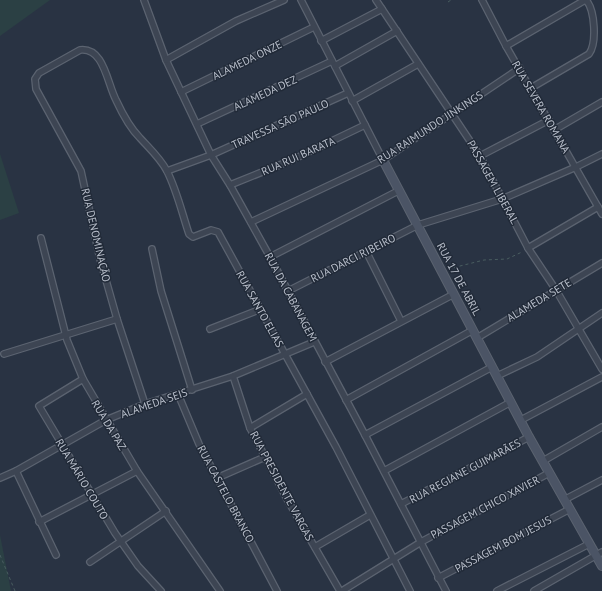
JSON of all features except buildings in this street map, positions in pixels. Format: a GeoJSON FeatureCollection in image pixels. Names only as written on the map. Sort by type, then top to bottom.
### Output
{"type":"FeatureCollection","features":[{"type":"Feature","properties":{"kind":"street","name":"RUA DA CABANAGEM"},"geometry":{"type":"LineString","coordinates":[[144,0],[166,60],[198,124],[211,155],[230,185],[270,257],[314,342],[384,470],[446,591]]}},
{"type":"Feature","properties":{"kind":"street"},"geometry":{"type":"LineString","coordinates":[[166,60],[236,21],[284,0]]}},
{"type":"Feature","properties":{"kind":"street","name":"RUA 17 DE ABRIL"},"geometry":{"type":"LineString","coordinates":[[301,0],[398,191],[442,270],[568,510],[588,544],[599,554],[602,566]]}},
{"type":"Feature","properties":{"kind":"street","name":"PASSAGEM LIBERAL"},"geometry":{"type":"LineString","coordinates":[[376,0],[480,156],[528,248],[556,290],[602,369]]}},
{"type":"Feature","properties":{"kind":"street","name":"RUA SEVERA ROMANA"},"geometry":{"type":"LineString","coordinates":[[482,0],[506,46],[601,211]]}},
{"type":"Feature","properties":{"kind":"street"},"geometry":{"type":"LineString","coordinates":[[506,46],[586,0],[590,5],[594,41],[593,49],[589,54],[531,88]]}},
{"type":"Feature","properties":{"kind":"street"},"geometry":{"type":"LineString","coordinates":[[321,41],[382,9]]}},
{"type":"Feature","properties":{"kind":"street","name":"ALAMEDA ONZE"},"geometry":{"type":"LineString","coordinates":[[181,92],[314,27]]}},
{"type":"Feature","properties":{"kind":"street","name":"ALAMEDA DEZ"},"geometry":{"type":"LineString","coordinates":[[198,124],[333,64],[397,31]]}},
{"type":"Feature","properties":{"kind":"street","name":"RUA DENOMINAÇÃO"},"geometry":{"type":"LineString","coordinates":[[99,59],[93,51],[80,50],[39,74],[35,79],[36,88],[81,171],[100,259],[117,319],[145,404]]}},
{"type":"Feature","properties":{"kind":"street","name":"RUA SANTO ELIAS"},"geometry":{"type":"LineString","coordinates":[[99,59],[115,99],[128,124],[140,139],[156,154],[167,172],[189,234],[193,237],[211,230],[218,232],[307,394],[410,591]]}},
{"type":"Feature","properties":{"kind":"street"},"geometry":{"type":"LineString","coordinates":[[352,101],[418,64]]}},
{"type":"Feature","properties":{"kind":"street","name":"RUA RAIMUNDO JINKINGS"},"geometry":{"type":"LineString","coordinates":[[251,222],[382,160],[520,68]]}},
{"type":"Feature","properties":{"kind":"street","name":"TRAVESSA SÃO PAULO"},"geometry":{"type":"LineString","coordinates":[[167,172],[211,155],[348,93]]}},
{"type":"Feature","properties":{"kind":"street"},"geometry":{"type":"LineString","coordinates":[[554,130],[602,102]]}},
{"type":"Feature","properties":{"kind":"street"},"geometry":{"type":"LineString","coordinates":[[480,156],[549,120]]}},
{"type":"Feature","properties":{"kind":"street","name":"RUA RUI BARATA"},"geometry":{"type":"LineString","coordinates":[[230,185],[292,160],[365,125]]}},
{"type":"Feature","properties":{"kind":"street","name":"RUA DARCI RIBEIRO"},"geometry":{"type":"LineString","coordinates":[[288,291],[418,225],[502,199],[576,168],[602,154]]}},
{"type":"Feature","properties":{"kind":"street"},"geometry":{"type":"LineString","coordinates":[[270,257],[398,191]]}},
{"type":"Feature","properties":{"kind":"street"},"geometry":{"type":"LineString","coordinates":[[528,248],[601,211]]}},
{"type":"Feature","properties":{"kind":"street","name":"RUA DA PAZ"},"geometry":{"type":"LineString","coordinates":[[41,238],[66,335],[83,379],[137,471],[220,591]]}},
{"type":"Feature","properties":{"kind":"street"},"geometry":{"type":"LineString","coordinates":[[152,249],[161,291],[192,390]]}},
{"type":"Feature","properties":{"kind":"street"},"geometry":{"type":"LineString","coordinates":[[366,251],[401,321]]}},
{"type":"Feature","properties":{"kind":"street","name":"ALAMEDA SETE"},"geometry":{"type":"LineString","coordinates":[[346,400],[475,334],[602,263]]}},
{"type":"Feature","properties":{"kind":"street"},"geometry":{"type":"LineString","coordinates":[[325,362],[454,294]]}},
{"type":"Feature","properties":{"kind":"street"},"geometry":{"type":"LineString","coordinates":[[210,330],[260,310]]}},
{"type":"Feature","properties":{"kind":"street"},"geometry":{"type":"LineString","coordinates":[[497,376],[538,357],[602,313]]}},
{"type":"Feature","properties":{"kind":"street"},"geometry":{"type":"LineString","coordinates":[[4,354],[117,319]]}},
{"type":"Feature","properties":{"kind":"street","name":"ALAMEDA SEIS"},"geometry":{"type":"LineString","coordinates":[[0,478],[16,471],[106,420],[145,404],[233,376],[314,342]]}},
{"type":"Feature","properties":{"kind":"street"},"geometry":{"type":"LineString","coordinates":[[365,435],[492,367]]}},
{"type":"Feature","properties":{"kind":"street","name":"RUA PRESIDENTE VARGAS"},"geometry":{"type":"LineString","coordinates":[[233,376],[250,428],[315,547],[341,591]]}},
{"type":"Feature","properties":{"kind":"street"},"geometry":{"type":"LineString","coordinates":[[521,420],[602,377]]}},
{"type":"Feature","properties":{"kind":"street","name":"RUA MÁRIO COUTO"},"geometry":{"type":"LineString","coordinates":[[83,379],[38,406],[91,495],[121,541],[138,566],[161,591]]}},
{"type":"Feature","properties":{"kind":"street","name":"RUA CASTELO BRANCO"},"geometry":{"type":"LineString","coordinates":[[178,394],[199,444],[277,591]]}},
{"type":"Feature","properties":{"kind":"street"},"geometry":{"type":"LineString","coordinates":[[250,428],[307,394]]}},
{"type":"Feature","properties":{"kind":"street"},"geometry":{"type":"LineString","coordinates":[[384,470],[511,402]]}},
{"type":"Feature","properties":{"kind":"street"},"geometry":{"type":"LineString","coordinates":[[542,460],[602,427]]}},
{"type":"Feature","properties":{"kind":"street","name":"RUA REGIANE GUIMARÃES"},"geometry":{"type":"LineString","coordinates":[[401,504],[529,437]]}},
{"type":"Feature","properties":{"kind":"street"},"geometry":{"type":"LineString","coordinates":[[217,478],[265,457]]}},
{"type":"Feature","properties":{"kind":"street"},"geometry":{"type":"LineString","coordinates":[[16,471],[56,555]]}},
{"type":"Feature","properties":{"kind":"street"},"geometry":{"type":"LineString","coordinates":[[39,522],[137,471]]}},
{"type":"Feature","properties":{"kind":"street","name":"PASSAGEM CHICO XAVIER"},"geometry":{"type":"LineString","coordinates":[[341,591],[421,542],[549,473]]}},
{"type":"Feature","properties":{"kind":"street"},"geometry":{"type":"LineString","coordinates":[[564,500],[602,480]]}},
{"type":"Feature","properties":{"kind":"street","name":"PASSAGEM BOM JESUS"},"geometry":{"type":"LineString","coordinates":[[438,578],[568,510]]}},
{"type":"Feature","properties":{"kind":"street"},"geometry":{"type":"LineString","coordinates":[[90,562],[166,511]]}},
{"type":"Feature","properties":{"kind":"street"},"geometry":{"type":"LineString","coordinates":[[315,547],[370,515]]}},
{"type":"Feature","properties":{"kind":"street"},"geometry":{"type":"LineString","coordinates":[[497,591],[588,544]]}},
{"type":"Feature","properties":{"kind":"street"},"geometry":{"type":"LineString","coordinates":[[534,591],[599,554]]}},
{"type":"Feature","properties":{"kind":"path"},"geometry":{"type":"LineString","coordinates":[[442,270],[484,260],[507,259],[528,248]]}},
{"type":"Feature","properties":{"kind":"path"},"geometry":{"type":"LineString","coordinates":[[0,555],[14,591]]}},
{"type":"Feature","properties":{"kind":"green space"},"geometry":{"type":"Polygon","coordinates":[[[0,0],[50,0],[0,36],[0,0]]]}},
{"type":"Feature","properties":{"kind":"green space"},"geometry":{"type":"Polygon","coordinates":[[[0,154],[19,213],[0,220],[0,154]]]}},
{"type":"Feature","properties":{"kind":"green space"},"geometry":{"type":"Polygon","coordinates":[[[0,535],[11,591],[0,591],[0,535]]]}}]}
